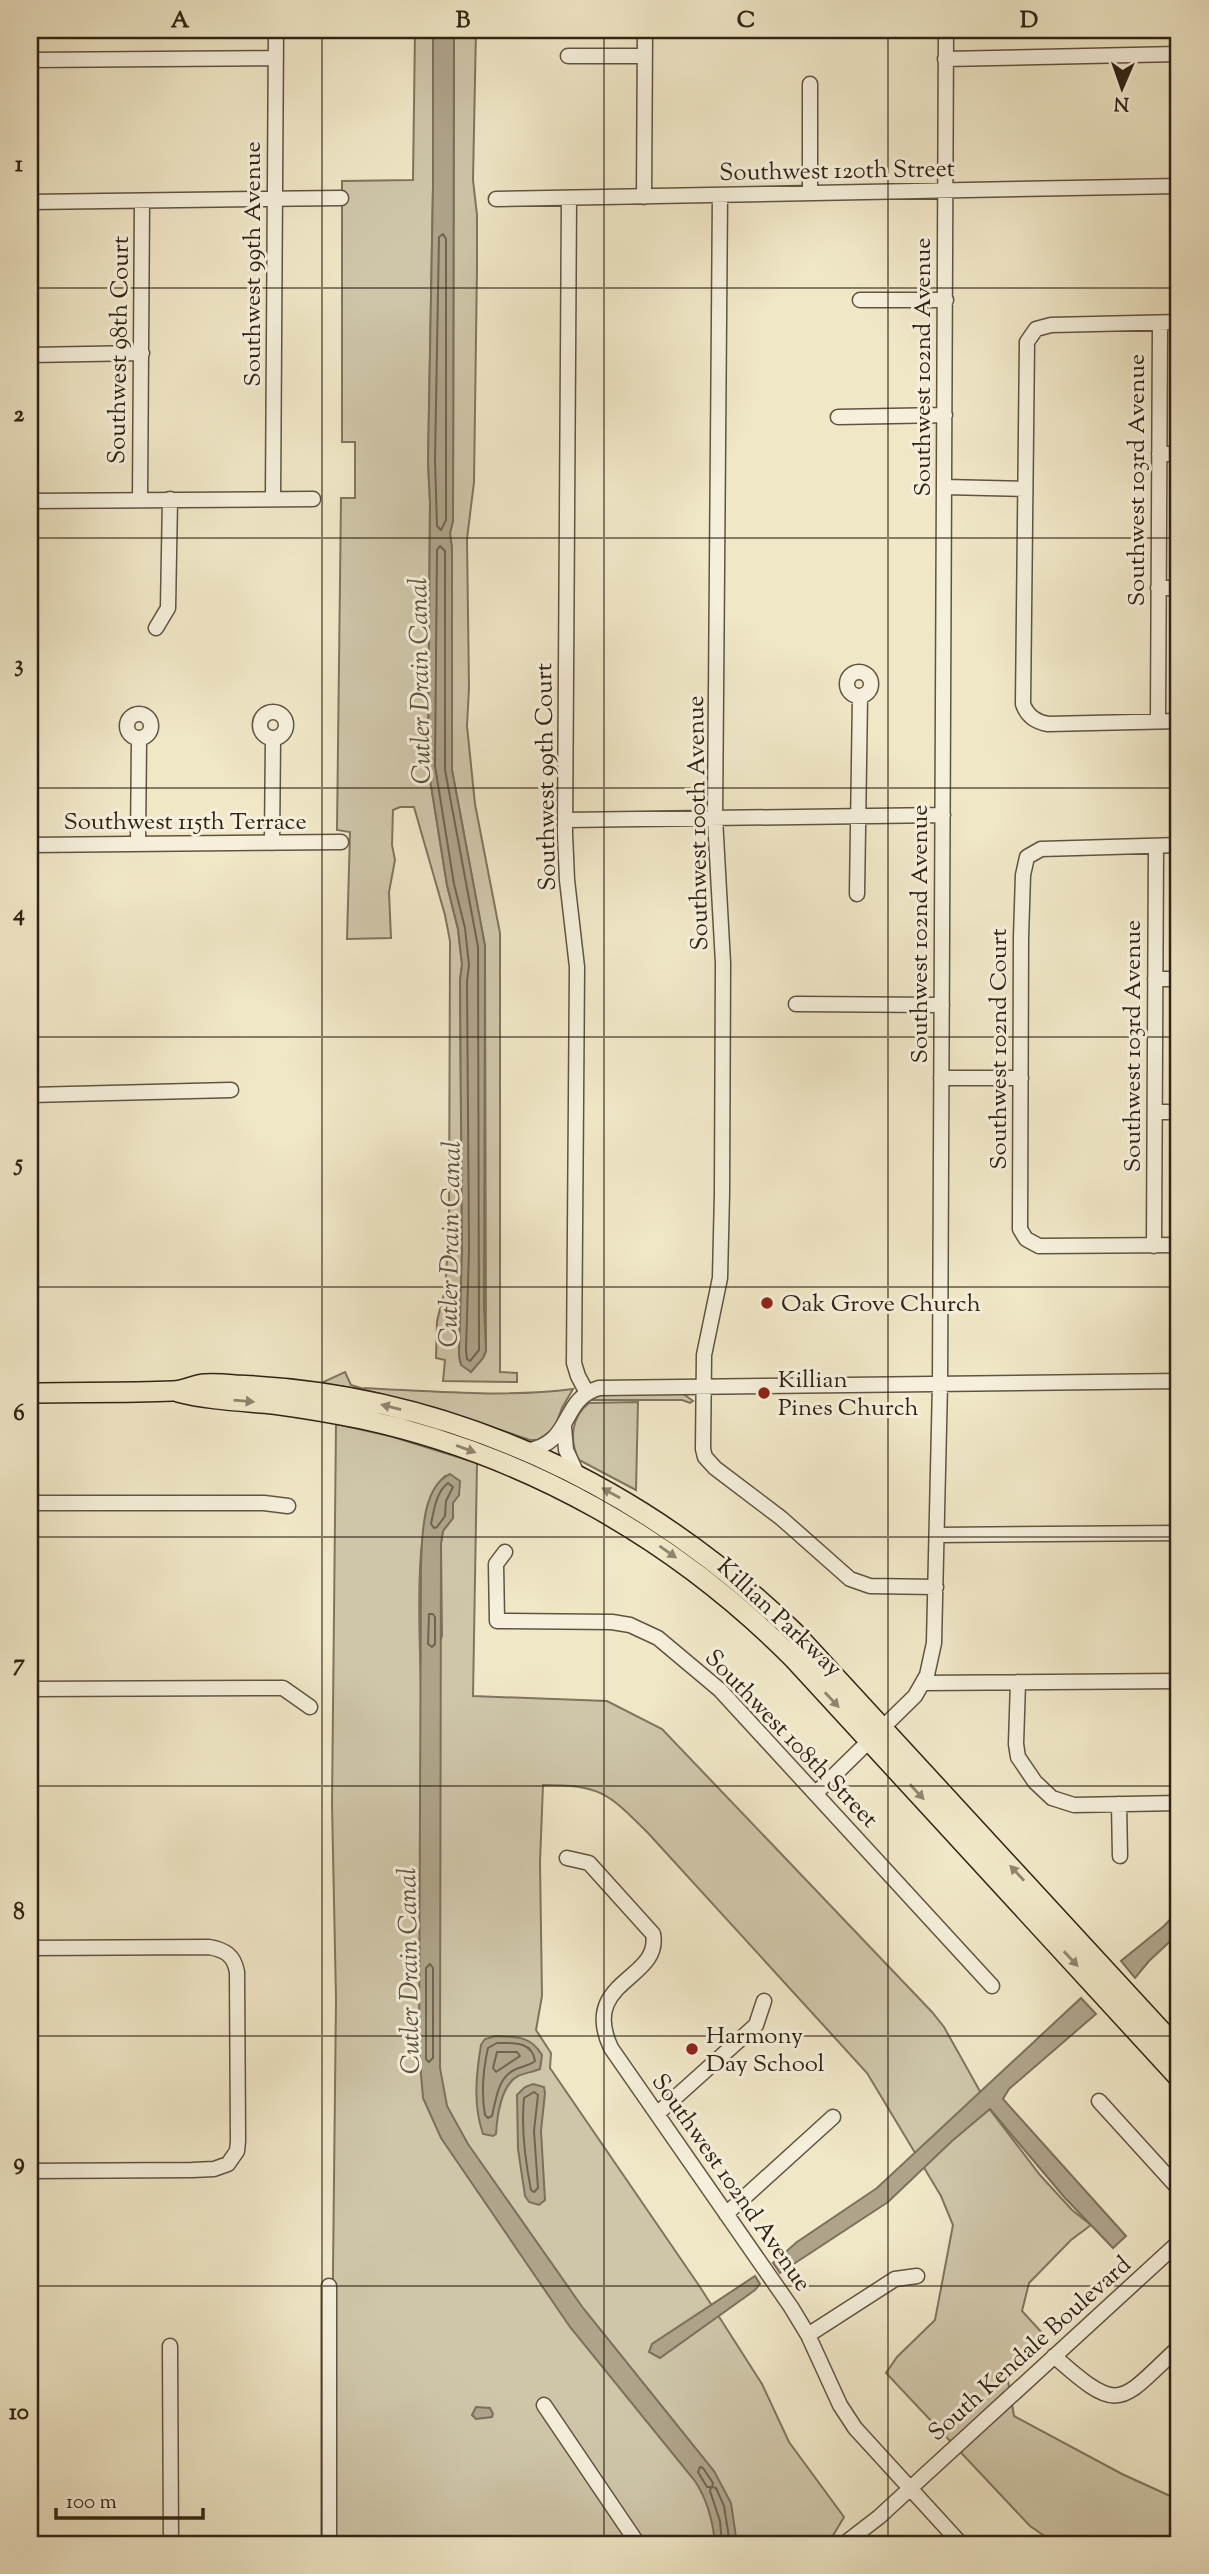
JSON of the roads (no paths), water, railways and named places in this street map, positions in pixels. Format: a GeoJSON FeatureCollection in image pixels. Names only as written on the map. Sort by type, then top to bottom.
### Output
{"type":"FeatureCollection","features":[{"type":"Feature","properties":{"kind":"main road","name":"Killian Parkway"},"geometry":{"type":"LineString","coordinates":[[30,1393],[177,1391],[204,1384],[284,1388],[342,1396],[429,1416],[526,1451],[578,1476],[662,1524],[748,1589],[794,1632],[877,1735],[1179,2078]]}},
{"type":"Feature","properties":{"kind":"main road","name":"Killian Parkway"},"geometry":{"type":"LineString","coordinates":[[177,1391],[205,1399],[304,1408],[384,1424],[476,1452],[563,1490],[636,1530],[725,1594],[877,1735],[1179,2050]]}},
{"type":"Feature","properties":{"kind":"street","name":"Southwest 99th Avenue"},"geometry":{"type":"LineString","coordinates":[[273,499],[276,30]]}},
{"type":"Feature","properties":{"kind":"street"},"geometry":{"type":"LineString","coordinates":[[644,197],[645,30]]}},
{"type":"Feature","properties":{"kind":"street","name":"Southwest 102nd Avenue"},"geometry":{"type":"LineString","coordinates":[[816,1793],[912,1700],[924,1683],[934,1643],[940,1384],[946,30]]}},
{"type":"Feature","properties":{"kind":"street"},"geometry":{"type":"LineString","coordinates":[[945,58],[1179,54]]}},
{"type":"Feature","properties":{"kind":"street"},"geometry":{"type":"LineString","coordinates":[[568,55],[645,56]]}},
{"type":"Feature","properties":{"kind":"street"},"geometry":{"type":"LineString","coordinates":[[30,60],[276,58]]}},
{"type":"Feature","properties":{"kind":"street"},"geometry":{"type":"LineString","coordinates":[[810,84],[810,193]]}},
{"type":"Feature","properties":{"kind":"street","name":"Southwest 120th Street"},"geometry":{"type":"LineString","coordinates":[[496,199],[1179,186]]}},
{"type":"Feature","properties":{"kind":"street","name":"Southwest 100th Avenue"},"geometry":{"type":"LineString","coordinates":[[720,195],[715,818],[723,963],[721,1262],[718,1293],[705,1343],[703,1449],[705,1457],[715,1468],[780,1518],[849,1579],[870,1586],[936,1587]]}},
{"type":"Feature","properties":{"kind":"street"},"geometry":{"type":"LineString","coordinates":[[30,202],[341,198]]}},
{"type":"Feature","properties":{"kind":"street","name":"Southwest 99th Court"},"geometry":{"type":"LineString","coordinates":[[569,198],[565,855],[577,976],[574,1356],[575,1369],[587,1393]]}},
{"type":"Feature","properties":{"kind":"street","name":"Southwest 98th Court"},"geometry":{"type":"LineString","coordinates":[[140,499],[142,201]]}},
{"type":"Feature","properties":{"kind":"street"},"geometry":{"type":"LineString","coordinates":[[860,300],[946,300]]}},
{"type":"Feature","properties":{"kind":"street","name":"Southwest 103rd Avenue"},"geometry":{"type":"LineString","coordinates":[[1158,721],[1160,323]]}},
{"type":"Feature","properties":{"kind":"street"},"geometry":{"type":"LineString","coordinates":[[1179,323],[1046,325],[1034,331],[1026,346],[1023,704],[1031,717],[1048,724],[1179,721]]}},
{"type":"Feature","properties":{"kind":"street"},"geometry":{"type":"LineString","coordinates":[[30,355],[142,353]]}},
{"type":"Feature","properties":{"kind":"street"},"geometry":{"type":"LineString","coordinates":[[838,417],[945,415]]}},
{"type":"Feature","properties":{"kind":"street"},"geometry":{"type":"LineString","coordinates":[[1159,454],[1179,454]]}},
{"type":"Feature","properties":{"kind":"street"},"geometry":{"type":"LineString","coordinates":[[944,487],[1024,489]]}},
{"type":"Feature","properties":{"kind":"street"},"geometry":{"type":"LineString","coordinates":[[156,628],[168,608],[170,499]]}},
{"type":"Feature","properties":{"kind":"street"},"geometry":{"type":"LineString","coordinates":[[30,501],[313,499]]}},
{"type":"Feature","properties":{"kind":"street"},"geometry":{"type":"LineString","coordinates":[[1158,589],[1179,588]]}},
{"type":"Feature","properties":{"kind":"street"},"geometry":{"type":"LineString","coordinates":[[857,894],[860,697]]}},
{"type":"Feature","properties":{"kind":"street"},"geometry":{"type":"LineString","coordinates":[[138,844],[139,738]]}},
{"type":"Feature","properties":{"kind":"street"},"geometry":{"type":"LineString","coordinates":[[272,843],[273,738]]}},
{"type":"Feature","properties":{"kind":"street"},"geometry":{"type":"LineString","coordinates":[[565,820],[943,815]]}},
{"type":"Feature","properties":{"kind":"street","name":"Southwest 115th Terrace"},"geometry":{"type":"LineString","coordinates":[[30,845],[341,842]]}},
{"type":"Feature","properties":{"kind":"street"},"geometry":{"type":"LineString","coordinates":[[1156,846],[1179,845]]}},
{"type":"Feature","properties":{"kind":"street","name":"Southwest 103rd Avenue"},"geometry":{"type":"LineString","coordinates":[[1154,1246],[1156,846]]}},
{"type":"Feature","properties":{"kind":"street","name":"Southwest 102nd Court"},"geometry":{"type":"LineString","coordinates":[[1154,1246],[1039,1246],[1026,1239],[1020,1229],[1022,909],[1023,875],[1027,857],[1041,849],[1156,846]]}},
{"type":"Feature","properties":{"kind":"street"},"geometry":{"type":"LineString","coordinates":[[1155,979],[1179,979]]}},
{"type":"Feature","properties":{"kind":"street"},"geometry":{"type":"LineString","coordinates":[[796,1004],[942,1005]]}},
{"type":"Feature","properties":{"kind":"street"},"geometry":{"type":"LineString","coordinates":[[941,1078],[1021,1078]]}},
{"type":"Feature","properties":{"kind":"street"},"geometry":{"type":"LineString","coordinates":[[30,1095],[231,1090]]}},
{"type":"Feature","properties":{"kind":"street"},"geometry":{"type":"LineString","coordinates":[[1155,1112],[1179,1112]]}},
{"type":"Feature","properties":{"kind":"street"},"geometry":{"type":"LineString","coordinates":[[1154,1246],[1179,1245]]}},
{"type":"Feature","properties":{"kind":"street"},"geometry":{"type":"LineString","coordinates":[[526,1451],[549,1444],[564,1427],[574,1405],[587,1393],[606,1387],[1179,1381]]}},
{"type":"Feature","properties":{"kind":"street"},"geometry":{"type":"LineString","coordinates":[[564,1427],[566,1450],[578,1476]]}},
{"type":"Feature","properties":{"kind":"street"},"geometry":{"type":"LineString","coordinates":[[30,1503],[264,1503],[288,1506]]}},
{"type":"Feature","properties":{"kind":"street"},"geometry":{"type":"LineString","coordinates":[[937,1535],[1179,1533]]}},
{"type":"Feature","properties":{"kind":"street","name":"Southwest 108th Street"},"geometry":{"type":"LineString","coordinates":[[505,1552],[496,1564],[497,1621],[612,1622],[639,1628],[658,1637],[720,1690],[992,1986]]}},
{"type":"Feature","properties":{"kind":"street"},"geometry":{"type":"LineString","coordinates":[[924,1683],[1179,1681]]}},
{"type":"Feature","properties":{"kind":"street"},"geometry":{"type":"LineString","coordinates":[[1018,1682],[1016,1749],[1025,1770],[1052,1798],[1065,1804],[1179,1803]]}},
{"type":"Feature","properties":{"kind":"street"},"geometry":{"type":"LineString","coordinates":[[30,1689],[283,1688],[310,1707]]}},
{"type":"Feature","properties":{"kind":"street"},"geometry":{"type":"LineString","coordinates":[[1119,1804],[1120,1856]]}},
{"type":"Feature","properties":{"kind":"street","name":"Southwest 102nd Avenue"},"geometry":{"type":"LineString","coordinates":[[567,1858],[589,1863],[653,1934],[654,1948],[651,1956],[614,1991],[606,2007],[604,2019],[611,2049],[808,2335],[847,2417],[961,2544]]}},
{"type":"Feature","properties":{"kind":"street"},"geometry":{"type":"LineString","coordinates":[[30,1948],[209,1947],[222,1950],[233,1958],[238,1979],[238,2141],[233,2158],[228,2164],[214,2169],[30,2171]]}},
{"type":"Feature","properties":{"kind":"street"},"geometry":{"type":"LineString","coordinates":[[657,2114],[756,2025],[764,2001]]}},
{"type":"Feature","properties":{"kind":"street"},"geometry":{"type":"LineString","coordinates":[[1099,2101],[1179,2189]]}},
{"type":"Feature","properties":{"kind":"street"},"geometry":{"type":"LineString","coordinates":[[726,2214],[833,2117]]}},
{"type":"Feature","properties":{"kind":"street","name":"South Kendale Boulevard"},"geometry":{"type":"LineString","coordinates":[[844,2544],[879,2517],[1179,2242]]}},
{"type":"Feature","properties":{"kind":"street"},"geometry":{"type":"LineString","coordinates":[[808,2335],[895,2279],[917,2276]]}},
{"type":"Feature","properties":{"kind":"street"},"geometry":{"type":"LineString","coordinates":[[329,2286],[329,2544]]}},
{"type":"Feature","properties":{"kind":"street"},"geometry":{"type":"LineString","coordinates":[[170,2346],[171,2544]]}},
{"type":"Feature","properties":{"kind":"street"},"geometry":{"type":"LineString","coordinates":[[1054,2356],[1082,2381],[1105,2394],[1117,2397],[1131,2391],[1179,2347]]}},
{"type":"Feature","properties":{"kind":"street"},"geometry":{"type":"LineString","coordinates":[[544,2405],[638,2544]]}},
{"type":"Feature","properties":{"kind":"water"},"geometry":{"type":"Polygon","coordinates":[[[433,30],[454,30],[453,521],[450,533],[452,770],[485,946],[486,1351],[471,1372],[461,1365],[459,1355],[462,1250],[462,965],[458,929],[447,885],[428,767],[433,30]]]}},
{"type":"Feature","properties":{"kind":"water"},"geometry":{"type":"Polygon","coordinates":[[[450,1474],[460,1481],[459,1495],[453,1503],[453,1518],[443,1531],[441,1543],[440,2068],[447,2106],[468,2144],[583,2308],[714,2471],[731,2503],[737,2544],[715,2544],[709,2511],[695,2481],[570,2327],[441,2138],[423,2098],[419,2050],[422,1544],[428,1502],[440,1481],[450,1474]]]}},
{"type":"Feature","properties":{"kind":"water"},"geometry":{"type":"Polygon","coordinates":[[[1179,1910],[1179,1933],[1135,1978],[1121,1961],[1164,1926],[1179,1910]]]}},
{"type":"Feature","properties":{"kind":"water"},"geometry":{"type":"Polygon","coordinates":[[[1081,1998],[1096,2014],[1009,2089],[1003,2099],[1126,2236],[1113,2248],[1065,2198],[990,2109],[888,2202],[780,2273],[773,2263],[797,2242],[877,2188],[1081,1998]]]}},
{"type":"Feature","properties":{"kind":"water"},"geometry":{"type":"Polygon","coordinates":[[[496,2036],[517,2037],[528,2041],[542,2055],[540,2069],[518,2076],[508,2086],[499,2111],[496,2134],[493,2136],[483,2134],[476,2090],[481,2045],[485,2039],[496,2036]]]}},
{"type":"Feature","properties":{"kind":"water"},"geometry":{"type":"Polygon","coordinates":[[[533,2084],[544,2087],[545,2093],[541,2131],[545,2200],[539,2205],[529,2202],[525,2196],[518,2149],[517,2095],[533,2084]]]}},
{"type":"Feature","properties":{"kind":"water"},"geometry":{"type":"Polygon","coordinates":[[[755,2276],[760,2284],[755,2290],[660,2358],[649,2352],[652,2344],[755,2276]]]}},
{"type":"Feature","properties":{"kind":"water"},"geometry":{"type":"Polygon","coordinates":[[[476,2407],[490,2408],[492,2417],[476,2419],[472,2415],[476,2407]]]}},
{"type":"Feature","properties":{"kind":"place","name":"Oak Grove Church"},"geometry":{"type":"Point","coordinates":[767,1303]}},
{"type":"Feature","properties":{"kind":"place","name":"Killian Pines Church"},"geometry":{"type":"Point","coordinates":[764,1393]}},
{"type":"Feature","properties":{"kind":"place","name":"Harmony Day School"},"geometry":{"type":"Point","coordinates":[692,2049]}},
{"type":"Feature","properties":{"kind":"water label","name":"Cutler Drain Canal"},"geometry":{"type":"Point","coordinates":[419,681]}},
{"type":"Feature","properties":{"kind":"water label","name":"Cutler Drain Canal"},"geometry":{"type":"Point","coordinates":[449,1244]}},
{"type":"Feature","properties":{"kind":"water label","name":"Cutler Drain Canal"},"geometry":{"type":"Point","coordinates":[408,1971]}}]}
